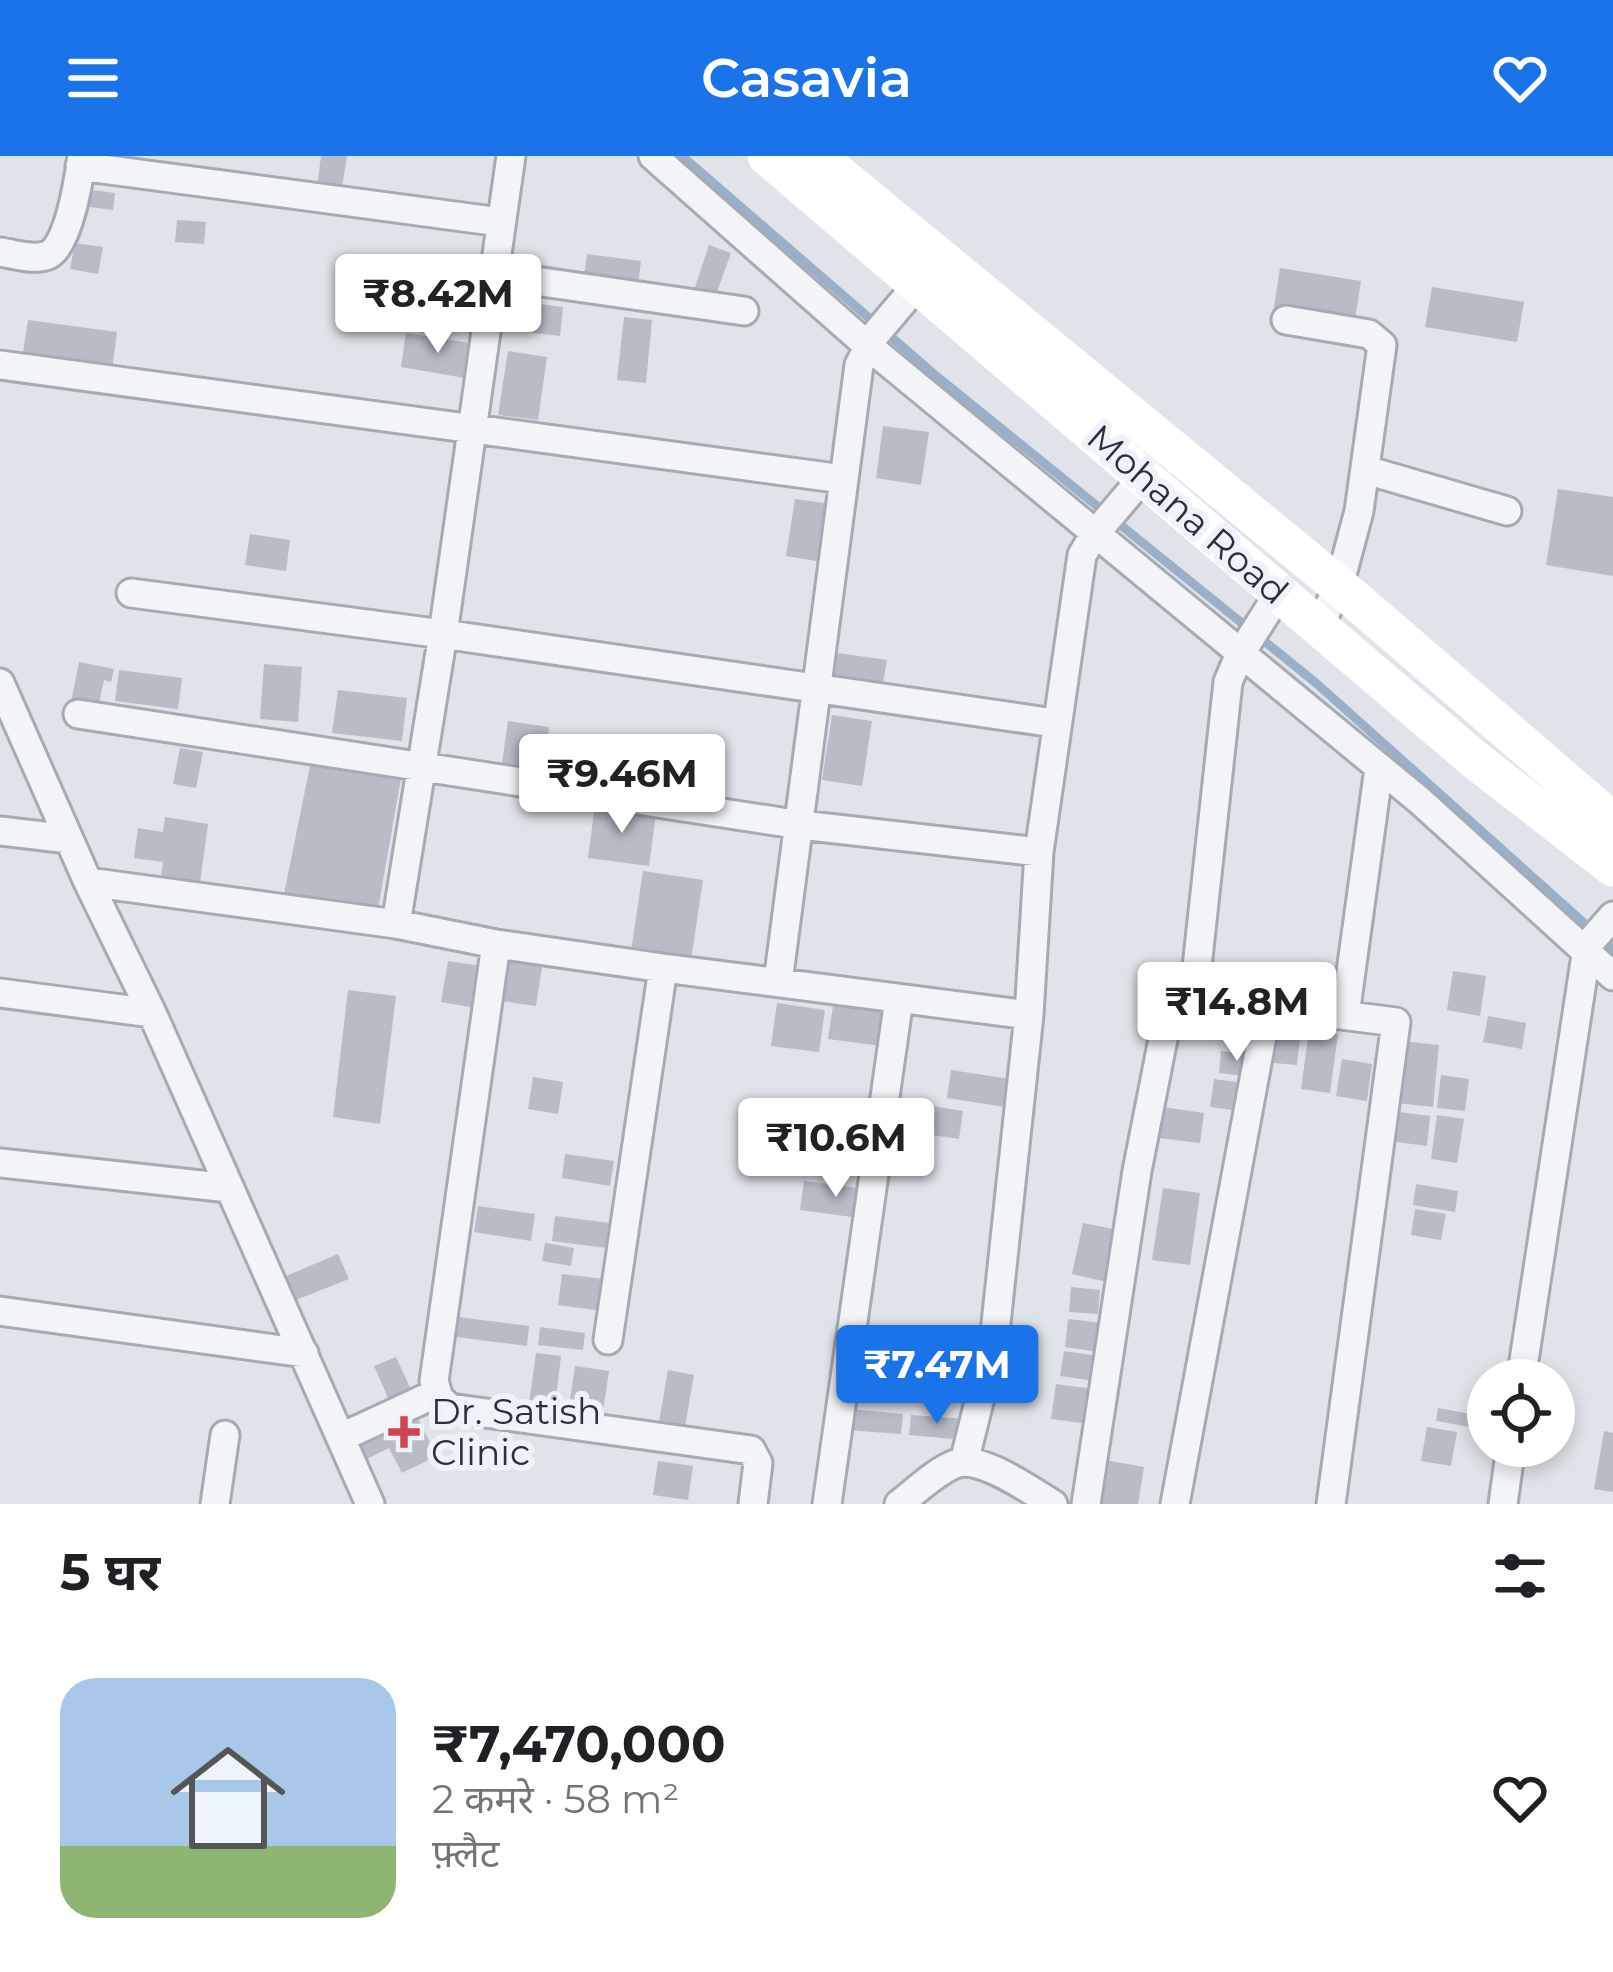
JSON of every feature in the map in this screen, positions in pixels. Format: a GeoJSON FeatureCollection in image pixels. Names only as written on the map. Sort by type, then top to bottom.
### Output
{"type":"FeatureCollection","features":[{"type":"Feature","properties":{"kind":"street"},"geometry":{"type":"LineString","coordinates":[[396,924],[511,156]]}},
{"type":"Feature","properties":{"kind":"street"},"geometry":{"type":"LineString","coordinates":[[652,156],[876,333],[1104,524],[1241,652],[1589,948],[1613,976]]}},
{"type":"Feature","properties":{"kind":"street","name":"Mohana Road"},"geometry":{"type":"LineString","coordinates":[[767,156],[1144,476],[1270,606],[1319,626],[1613,868]]}},
{"type":"Feature","properties":{"kind":"street","name":"Mohana Road"},"geometry":{"type":"LineString","coordinates":[[817,156],[1339,586],[1613,822]]}},
{"type":"Feature","properties":{"kind":"street"},"geometry":{"type":"LineString","coordinates":[[0,252],[38,257],[56,250],[64,237],[81,161],[500,223]]}},
{"type":"Feature","properties":{"kind":"street"},"geometry":{"type":"LineString","coordinates":[[494,274],[744,310]]}},
{"type":"Feature","properties":{"kind":"street"},"geometry":{"type":"LineString","coordinates":[[778,982],[859,365],[876,333],[918,284]]}},
{"type":"Feature","properties":{"kind":"street"},"geometry":{"type":"LineString","coordinates":[[1286,320],[1369,334],[1382,345],[1366,470],[1339,586],[1319,626]]}},
{"type":"Feature","properties":{"kind":"street"},"geometry":{"type":"LineString","coordinates":[[0,365],[842,479]]}},
{"type":"Feature","properties":{"kind":"street"},"geometry":{"type":"LineString","coordinates":[[1366,470],[1507,511]]}},
{"type":"Feature","properties":{"kind":"street"},"geometry":{"type":"LineString","coordinates":[[964,1462],[994,1342],[1029,1016],[1039,852],[1054,723],[1082,555],[1144,476]]}},
{"type":"Feature","properties":{"kind":"street"},"geometry":{"type":"LineString","coordinates":[[131,593],[1054,723]]}},
{"type":"Feature","properties":{"kind":"street"},"geometry":{"type":"LineString","coordinates":[[1199,983],[1228,682],[1270,606]]}},
{"type":"Feature","properties":{"kind":"street"},"geometry":{"type":"LineString","coordinates":[[1,688],[152,1012],[370,1504]]}},
{"type":"Feature","properties":{"kind":"street"},"geometry":{"type":"LineString","coordinates":[[78,714],[801,825],[1039,852]]}},
{"type":"Feature","properties":{"kind":"street"},"geometry":{"type":"LineString","coordinates":[[1345,1015],[1379,768]]}},
{"type":"Feature","properties":{"kind":"street"},"geometry":{"type":"LineString","coordinates":[[0,832],[69,839]]}},
{"type":"Feature","properties":{"kind":"street"},"geometry":{"type":"LineString","coordinates":[[88,882],[396,924],[663,968],[1029,1016]]}},
{"type":"Feature","properties":{"kind":"street"},"geometry":{"type":"LineString","coordinates":[[1524,1359],[1589,948],[1612,917]]}},
{"type":"Feature","properties":{"kind":"street"},"geometry":{"type":"LineString","coordinates":[[496,944],[434,1381],[437,1394],[450,1408],[751,1450],[758,1463],[753,1504]]}},
{"type":"Feature","properties":{"kind":"street"},"geometry":{"type":"LineString","coordinates":[[608,1340],[663,968]]}},
{"type":"Feature","properties":{"kind":"street"},"geometry":{"type":"LineString","coordinates":[[1199,983],[1265,1020]]}},
{"type":"Feature","properties":{"kind":"street"},"geometry":{"type":"LineString","coordinates":[[1086,1504],[1164,1034],[1174,1005],[1199,983]]}},
{"type":"Feature","properties":{"kind":"street"},"geometry":{"type":"LineString","coordinates":[[0,993],[152,1012]]}},
{"type":"Feature","properties":{"kind":"street"},"geometry":{"type":"LineString","coordinates":[[827,1504],[899,999]]}},
{"type":"Feature","properties":{"kind":"street"},"geometry":{"type":"LineString","coordinates":[[1175,1504],[1265,1020],[1273,1011],[1286,1008],[1396,1022],[1330,1504]]}},
{"type":"Feature","properties":{"kind":"street"},"geometry":{"type":"LineString","coordinates":[[0,1163],[230,1188]]}},
{"type":"Feature","properties":{"kind":"street"},"geometry":{"type":"LineString","coordinates":[[0,1311],[304,1353]]}},
{"type":"Feature","properties":{"kind":"street"},"geometry":{"type":"LineString","coordinates":[[342,1437],[437,1394]]}},
{"type":"Feature","properties":{"kind":"street"},"geometry":{"type":"LineString","coordinates":[[215,1504],[225,1435]]}},
{"type":"Feature","properties":{"kind":"street"},"geometry":{"type":"LineString","coordinates":[[898,1504],[950,1466],[964,1462],[986,1467],[1053,1504]]}},
{"type":"Feature","properties":{"kind":"street"},"geometry":{"type":"LineString","coordinates":[[1503,1504],[1508,1467]]}},
{"type":"Feature","properties":{"kind":"building"},"geometry":{"type":"Polygon","coordinates":[[[321,156],[347,156],[340,199],[316,195],[321,156]]]}},
{"type":"Feature","properties":{"kind":"building"},"geometry":{"type":"Polygon","coordinates":[[[84,189],[115,193],[113,210],[82,206],[84,189]]]}},
{"type":"Feature","properties":{"kind":"building"},"geometry":{"type":"Polygon","coordinates":[[[177,220],[206,222],[204,244],[175,242],[177,220]]]}},
{"type":"Feature","properties":{"kind":"building"},"geometry":{"type":"Polygon","coordinates":[[[75,243],[103,247],[98,274],[70,269],[75,243]]]}},
{"type":"Feature","properties":{"kind":"building"},"geometry":{"type":"Polygon","coordinates":[[[709,245],[731,253],[714,300],[693,293],[709,245]]]}},
{"type":"Feature","properties":{"kind":"building"},"geometry":{"type":"Polygon","coordinates":[[[587,254],[641,261],[637,292],[583,285],[587,254]]]}},
{"type":"Feature","properties":{"kind":"building"},"geometry":{"type":"Polygon","coordinates":[[[1280,268],[1361,281],[1354,326],[1273,314],[1280,268]]]}},
{"type":"Feature","properties":{"kind":"building"},"geometry":{"type":"Polygon","coordinates":[[[1432,287],[1524,302],[1517,342],[1425,327],[1432,287]]]}},
{"type":"Feature","properties":{"kind":"building"},"geometry":{"type":"Polygon","coordinates":[[[521,302],[563,307],[560,336],[518,331],[521,302]]]}},
{"type":"Feature","properties":{"kind":"building"},"geometry":{"type":"Polygon","coordinates":[[[624,317],[652,320],[646,383],[617,380],[624,317]]]}},
{"type":"Feature","properties":{"kind":"building"},"geometry":{"type":"Polygon","coordinates":[[[28,320],[117,332],[111,378],[21,365],[28,320]]]}},
{"type":"Feature","properties":{"kind":"building"},"geometry":{"type":"Polygon","coordinates":[[[406,333],[476,344],[470,379],[401,367],[406,333]]]}},
{"type":"Feature","properties":{"kind":"building"},"geometry":{"type":"Polygon","coordinates":[[[508,351],[547,357],[538,420],[498,415],[508,351]]]}},
{"type":"Feature","properties":{"kind":"building"},"geometry":{"type":"Polygon","coordinates":[[[883,426],[929,432],[921,485],[876,478],[883,426]]]}},
{"type":"Feature","properties":{"kind":"building"},"geometry":{"type":"Polygon","coordinates":[[[1558,489],[1613,497],[1613,576],[1546,565],[1558,489]]]}},
{"type":"Feature","properties":{"kind":"building"},"geometry":{"type":"Polygon","coordinates":[[[795,499],[831,504],[822,562],[786,556],[795,499]]]}},
{"type":"Feature","properties":{"kind":"building"},"geometry":{"type":"Polygon","coordinates":[[[250,534],[290,540],[286,571],[245,565],[250,534]]]}},
{"type":"Feature","properties":{"kind":"building"},"geometry":{"type":"Polygon","coordinates":[[[831,652],[887,660],[883,683],[827,675],[831,652]]]}},
{"type":"Feature","properties":{"kind":"building"},"geometry":{"type":"Polygon","coordinates":[[[79,662],[114,669],[111,682],[104,680],[98,708],[71,702],[79,662]]]}},
{"type":"Feature","properties":{"kind":"building"},"geometry":{"type":"Polygon","coordinates":[[[264,664],[302,667],[298,722],[260,719],[264,664]]]}},
{"type":"Feature","properties":{"kind":"building"},"geometry":{"type":"Polygon","coordinates":[[[119,670],[182,678],[178,709],[115,701],[119,670]]]}},
{"type":"Feature","properties":{"kind":"building"},"geometry":{"type":"Polygon","coordinates":[[[338,690],[407,698],[402,741],[332,733],[338,690]]]}},
{"type":"Feature","properties":{"kind":"building"},"geometry":{"type":"Polygon","coordinates":[[[832,715],[872,721],[862,786],[822,780],[832,715]]]}},
{"type":"Feature","properties":{"kind":"building"},"geometry":{"type":"Polygon","coordinates":[[[508,721],[549,727],[543,775],[501,770],[508,721]]]}},
{"type":"Feature","properties":{"kind":"building"},"geometry":{"type":"Polygon","coordinates":[[[180,748],[203,752],[196,788],[173,784],[180,748]]]}},
{"type":"Feature","properties":{"kind":"building"},"geometry":{"type":"Polygon","coordinates":[[[313,751],[403,767],[377,915],[283,899],[313,751]]]}},
{"type":"Feature","properties":{"kind":"building"},"geometry":{"type":"Polygon","coordinates":[[[595,805],[656,814],[649,866],[588,858],[595,805]]]}},
{"type":"Feature","properties":{"kind":"building"},"geometry":{"type":"Polygon","coordinates":[[[165,817],[208,824],[199,890],[160,884],[163,862],[134,858],[138,828],[163,832],[165,817]]]}},
{"type":"Feature","properties":{"kind":"building"},"geometry":{"type":"Polygon","coordinates":[[[643,871],[703,880],[691,960],[631,951],[643,871]]]}},
{"type":"Feature","properties":{"kind":"building"},"geometry":{"type":"Polygon","coordinates":[[[494,960],[542,967],[536,1006],[488,999],[494,960]]]}},
{"type":"Feature","properties":{"kind":"building"},"geometry":{"type":"Polygon","coordinates":[[[448,961],[489,967],[481,1009],[441,1002],[448,961]]]}},
{"type":"Feature","properties":{"kind":"building"},"geometry":{"type":"Polygon","coordinates":[[[1299,968],[1343,974],[1339,1009],[1295,1003],[1299,968]]]}},
{"type":"Feature","properties":{"kind":"building"},"geometry":{"type":"Polygon","coordinates":[[[1453,971],[1486,976],[1480,1016],[1447,1010],[1453,971]]]}},
{"type":"Feature","properties":{"kind":"building"},"geometry":{"type":"Polygon","coordinates":[[[348,990],[396,996],[380,1124],[333,1117],[348,990]]]}},
{"type":"Feature","properties":{"kind":"building"},"geometry":{"type":"Polygon","coordinates":[[[834,999],[894,1007],[889,1047],[828,1039],[834,999]]]}},
{"type":"Feature","properties":{"kind":"building"},"geometry":{"type":"Polygon","coordinates":[[[777,1003],[825,1010],[819,1052],[771,1046],[777,1003]]]}},
{"type":"Feature","properties":{"kind":"building"},"geometry":{"type":"Polygon","coordinates":[[[1488,1016],[1526,1023],[1522,1049],[1483,1042],[1488,1016]]]}},
{"type":"Feature","properties":{"kind":"building"},"geometry":{"type":"Polygon","coordinates":[[[1265,1025],[1301,1028],[1297,1065],[1262,1062],[1265,1025]]]}},
{"type":"Feature","properties":{"kind":"building"},"geometry":{"type":"Polygon","coordinates":[[[1309,1030],[1338,1034],[1330,1093],[1301,1089],[1309,1030]]]}},
{"type":"Feature","properties":{"kind":"building"},"geometry":{"type":"Polygon","coordinates":[[[1402,1041],[1439,1045],[1433,1107],[1396,1103],[1402,1041]]]}},
{"type":"Feature","properties":{"kind":"building"},"geometry":{"type":"Polygon","coordinates":[[[1221,1051],[1256,1056],[1253,1077],[1219,1073],[1221,1051]]]}},
{"type":"Feature","properties":{"kind":"building"},"geometry":{"type":"Polygon","coordinates":[[[1342,1059],[1372,1064],[1367,1101],[1336,1096],[1342,1059]]]}},
{"type":"Feature","properties":{"kind":"building"},"geometry":{"type":"Polygon","coordinates":[[[951,1070],[1016,1080],[1012,1108],[947,1098],[951,1070]]]}},
{"type":"Feature","properties":{"kind":"building"},"geometry":{"type":"Polygon","coordinates":[[[1441,1075],[1469,1079],[1465,1111],[1437,1108],[1441,1075]]]}},
{"type":"Feature","properties":{"kind":"building"},"geometry":{"type":"Polygon","coordinates":[[[533,1077],[563,1082],[558,1114],[528,1109],[533,1077]]]}},
{"type":"Feature","properties":{"kind":"building"},"geometry":{"type":"Polygon","coordinates":[[[1214,1079],[1251,1084],[1247,1112],[1210,1107],[1214,1079]]]}},
{"type":"Feature","properties":{"kind":"building"},"geometry":{"type":"Polygon","coordinates":[[[903,1101],[963,1111],[959,1139],[898,1130],[903,1101]]]}},
{"type":"Feature","properties":{"kind":"building"},"geometry":{"type":"Polygon","coordinates":[[[1163,1107],[1204,1113],[1200,1143],[1159,1138],[1163,1107]]]}},
{"type":"Feature","properties":{"kind":"building"},"geometry":{"type":"Polygon","coordinates":[[[1392,1111],[1430,1116],[1427,1146],[1389,1141],[1392,1111]]]}},
{"type":"Feature","properties":{"kind":"building"},"geometry":{"type":"Polygon","coordinates":[[[1437,1115],[1464,1119],[1457,1163],[1431,1159],[1437,1115]]]}},
{"type":"Feature","properties":{"kind":"building"},"geometry":{"type":"Polygon","coordinates":[[[565,1154],[614,1161],[610,1186],[562,1178],[565,1154]]]}},
{"type":"Feature","properties":{"kind":"building"},"geometry":{"type":"Polygon","coordinates":[[[804,1181],[871,1190],[867,1219],[800,1210],[804,1181]]]}},
{"type":"Feature","properties":{"kind":"building"},"geometry":{"type":"Polygon","coordinates":[[[1416,1184],[1458,1191],[1455,1212],[1413,1205],[1416,1184]]]}},
{"type":"Feature","properties":{"kind":"building"},"geometry":{"type":"Polygon","coordinates":[[[1163,1188],[1200,1193],[1190,1265],[1152,1260],[1163,1188]]]}},
{"type":"Feature","properties":{"kind":"building"},"geometry":{"type":"Polygon","coordinates":[[[478,1206],[535,1214],[531,1241],[474,1232],[478,1206]]]}},
{"type":"Feature","properties":{"kind":"building"},"geometry":{"type":"Polygon","coordinates":[[[1415,1209],[1446,1214],[1441,1240],[1411,1235],[1415,1209]]]}},
{"type":"Feature","properties":{"kind":"building"},"geometry":{"type":"Polygon","coordinates":[[[555,1216],[618,1224],[614,1249],[552,1241],[555,1216]]]}},
{"type":"Feature","properties":{"kind":"building"},"geometry":{"type":"Polygon","coordinates":[[[1083,1223],[1123,1231],[1112,1283],[1072,1274],[1083,1223]]]}},
{"type":"Feature","properties":{"kind":"building"},"geometry":{"type":"Polygon","coordinates":[[[545,1243],[574,1248],[571,1266],[542,1261],[545,1243]]]}},
{"type":"Feature","properties":{"kind":"building"},"geometry":{"type":"Polygon","coordinates":[[[338,1254],[349,1279],[296,1300],[286,1276],[338,1254]]]}},
{"type":"Feature","properties":{"kind":"building"},"geometry":{"type":"Polygon","coordinates":[[[562,1274],[605,1279],[602,1311],[558,1305],[562,1274]]]}},
{"type":"Feature","properties":{"kind":"building"},"geometry":{"type":"Polygon","coordinates":[[[1071,1287],[1100,1290],[1098,1314],[1069,1312],[1071,1287]]]}},
{"type":"Feature","properties":{"kind":"building"},"geometry":{"type":"Polygon","coordinates":[[[450,1316],[529,1326],[527,1346],[448,1336],[450,1316]]]}},
{"type":"Feature","properties":{"kind":"building"},"geometry":{"type":"Polygon","coordinates":[[[1068,1319],[1103,1323],[1099,1352],[1065,1347],[1068,1319]]]}},
{"type":"Feature","properties":{"kind":"building"},"geometry":{"type":"Polygon","coordinates":[[[540,1327],[585,1333],[583,1350],[538,1345],[540,1327]]]}},
{"type":"Feature","properties":{"kind":"building"},"geometry":{"type":"Polygon","coordinates":[[[1064,1351],[1098,1356],[1094,1381],[1060,1376],[1064,1351]]]}},
{"type":"Feature","properties":{"kind":"building"},"geometry":{"type":"Polygon","coordinates":[[[536,1353],[561,1356],[554,1414],[528,1411],[536,1353]]]}},
{"type":"Feature","properties":{"kind":"building"},"geometry":{"type":"Polygon","coordinates":[[[396,1357],[412,1392],[390,1402],[374,1366],[396,1357]]]}},
{"type":"Feature","properties":{"kind":"building"},"geometry":{"type":"Polygon","coordinates":[[[575,1366],[609,1371],[603,1411],[569,1407],[575,1366]]]}},
{"type":"Feature","properties":{"kind":"building"},"geometry":{"type":"Polygon","coordinates":[[[668,1370],[694,1375],[684,1432],[658,1427],[668,1370]]]}},
{"type":"Feature","properties":{"kind":"building"},"geometry":{"type":"Polygon","coordinates":[[[1056,1384],[1094,1389],[1089,1424],[1051,1419],[1056,1384]]]}},
{"type":"Feature","properties":{"kind":"building"},"geometry":{"type":"Polygon","coordinates":[[[412,1407],[437,1456],[402,1473],[389,1448],[357,1464],[345,1440],[412,1407]]]}},
{"type":"Feature","properties":{"kind":"building"},"geometry":{"type":"Polygon","coordinates":[[[1438,1408],[1467,1413],[1467,1427],[1436,1421],[1438,1408]]]}},
{"type":"Feature","properties":{"kind":"building"},"geometry":{"type":"Polygon","coordinates":[[[848,1409],[903,1414],[901,1434],[846,1430],[848,1409]]]}},
{"type":"Feature","properties":{"kind":"building"},"geometry":{"type":"Polygon","coordinates":[[[911,1415],[965,1419],[964,1440],[909,1435],[911,1415]]]}},
{"type":"Feature","properties":{"kind":"building"},"geometry":{"type":"Polygon","coordinates":[[[1427,1427],[1457,1432],[1451,1466],[1421,1461],[1427,1427]]]}},
{"type":"Feature","properties":{"kind":"building"},"geometry":{"type":"Polygon","coordinates":[[[1604,1431],[1613,1433],[1613,1492],[1594,1489],[1604,1431]]]}},
{"type":"Feature","properties":{"kind":"building"},"geometry":{"type":"Polygon","coordinates":[[[1105,1460],[1144,1467],[1138,1504],[1097,1504],[1105,1460]]]}},
{"type":"Feature","properties":{"kind":"building"},"geometry":{"type":"Polygon","coordinates":[[[658,1461],[693,1466],[688,1500],[653,1495],[658,1461]]]}},
{"type":"Feature","properties":{"kind":"waterway"},"geometry":{"type":"LineString","coordinates":[[682,156],[935,375],[1316,683],[1613,949]]}},
{"type":"Feature","properties":{"kind":"place","name":"Dr. Satish Clinic"},"geometry":{"type":"Point","coordinates":[404,1432]}}]}
